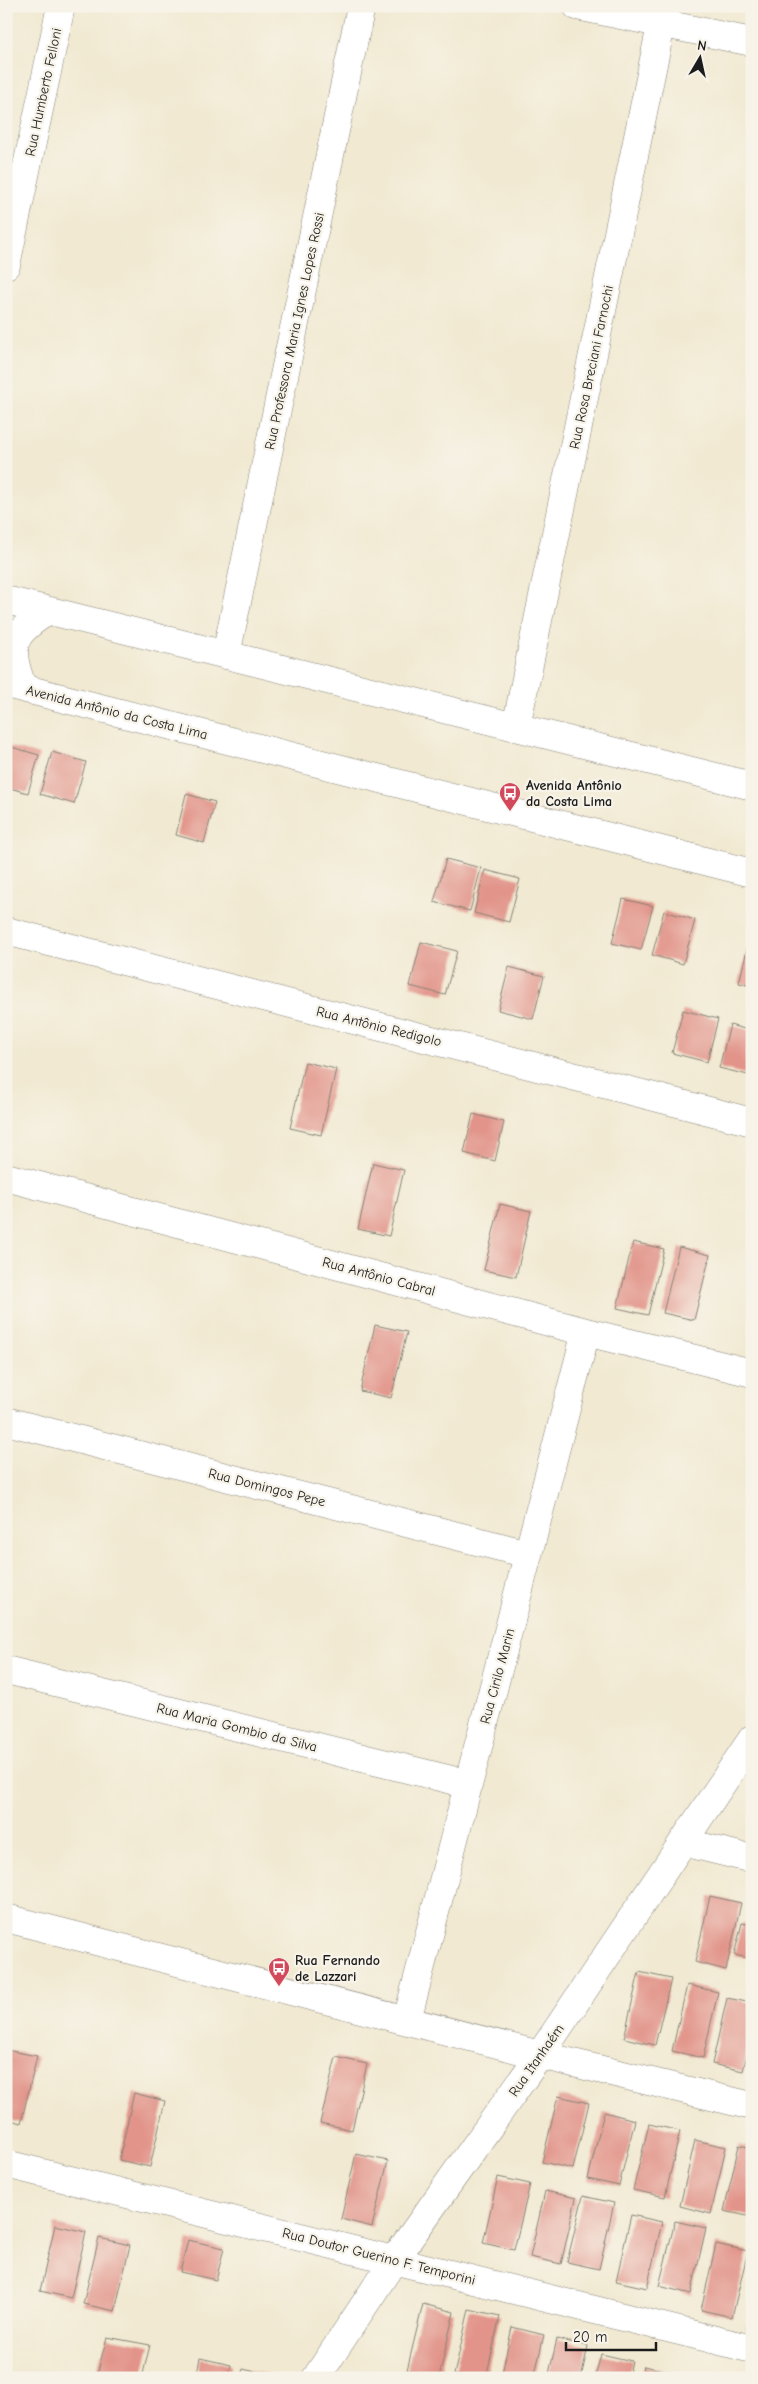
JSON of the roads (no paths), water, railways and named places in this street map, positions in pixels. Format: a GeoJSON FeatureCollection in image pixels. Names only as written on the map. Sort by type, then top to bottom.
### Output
{"type":"FeatureCollection","features":[{"type":"Feature","properties":{"kind":"street","name":"Rua Humberto Felloni"},"geometry":{"type":"LineString","coordinates":[[6,265],[60,6]]}},
{"type":"Feature","properties":{"kind":"street","name":"Rua Professora Maria Ignes Lopes Rossi"},"geometry":{"type":"LineString","coordinates":[[226,655],[361,6]]}},
{"type":"Feature","properties":{"kind":"street"},"geometry":{"type":"LineString","coordinates":[[577,6],[663,15],[752,42]]}},
{"type":"Feature","properties":{"kind":"street","name":"Rua Rosa Breciani Farnochi"},"geometry":{"type":"LineString","coordinates":[[516,727],[663,15]]}},
{"type":"Feature","properties":{"kind":"street"},"geometry":{"type":"LineString","coordinates":[[6,600],[752,786]]}},
{"type":"Feature","properties":{"kind":"street"},"geometry":{"type":"LineString","coordinates":[[15,686],[14,642],[28,623],[48,610]]}},
{"type":"Feature","properties":{"kind":"street","name":"Avenida Antônio da Costa Lima"},"geometry":{"type":"LineString","coordinates":[[15,686],[752,873]]}},
{"type":"Feature","properties":{"kind":"street","name":"Rua Antônio Redigolo"},"geometry":{"type":"LineString","coordinates":[[6,931],[752,1122]]}},
{"type":"Feature","properties":{"kind":"street","name":"Rua Antônio Cabral"},"geometry":{"type":"LineString","coordinates":[[6,1177],[586,1332],[752,1373]]}},
{"type":"Feature","properties":{"kind":"street","name":"Rua Cirilo Marin"},"geometry":{"type":"LineString","coordinates":[[407,2020],[586,1332]]}},
{"type":"Feature","properties":{"kind":"street","name":"Rua Domingos Pepe"},"geometry":{"type":"LineString","coordinates":[[6,1421],[528,1554]]}},
{"type":"Feature","properties":{"kind":"street","name":"Rua Maria Gombio da Silva"},"geometry":{"type":"LineString","coordinates":[[6,1670],[468,1784]]}},
{"type":"Feature","properties":{"kind":"street","name":"Rua Itanhaém"},"geometry":{"type":"LineString","coordinates":[[316,2378],[394,2260],[540,2055],[752,1740]]}},
{"type":"Feature","properties":{"kind":"street"},"geometry":{"type":"LineString","coordinates":[[683,1842],[752,1859]]}},
{"type":"Feature","properties":{"kind":"street"},"geometry":{"type":"LineString","coordinates":[[6,1918],[540,2055],[752,2106]]}},
{"type":"Feature","properties":{"kind":"street","name":"Rua Doutor Guerino F. Temporini"},"geometry":{"type":"LineString","coordinates":[[6,2164],[752,2349]]}},
{"type":"Feature","properties":{"kind":"place","name":"Avenida Antônio da Costa Lima"},"geometry":{"type":"Point","coordinates":[510,812]}},
{"type":"Feature","properties":{"kind":"place","name":"Rua Fernando de Lazzari"},"geometry":{"type":"Point","coordinates":[279,1987]}}]}
